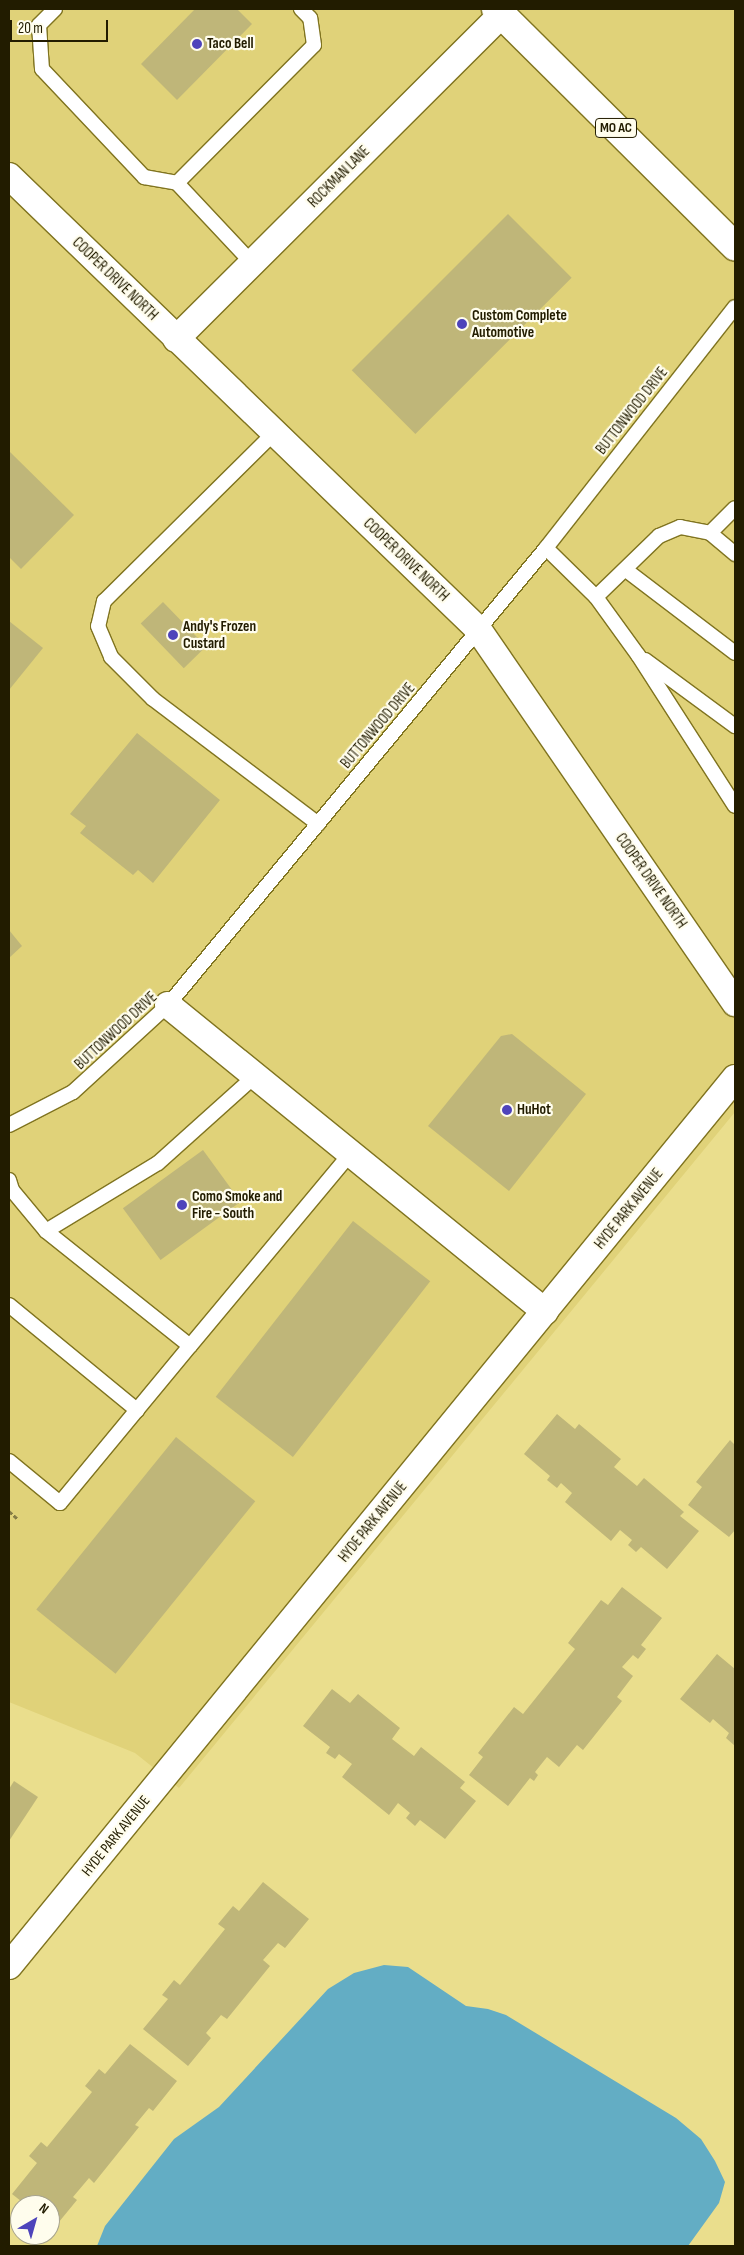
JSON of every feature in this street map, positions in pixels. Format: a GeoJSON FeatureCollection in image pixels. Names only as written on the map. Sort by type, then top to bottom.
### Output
{"type":"FeatureCollection","features":[{"type":"Feature","properties":{"kind":"main road","name":"MO AC"},"geometry":{"type":"LineString","coordinates":[[499,12],[735,246]]}},
{"type":"Feature","properties":{"kind":"street","name":"ROCKMAN LANE"},"geometry":{"type":"LineString","coordinates":[[176,339],[499,12]]}},
{"type":"Feature","properties":{"kind":"street","name":"COOPER DRIVE NORTH"},"geometry":{"type":"LineString","coordinates":[[9,176],[478,630],[735,1003]]}},
{"type":"Feature","properties":{"kind":"street"},"geometry":{"type":"LineString","coordinates":[[168,1005],[545,1311]]}},
{"type":"Feature","properties":{"kind":"street","name":"HYDE PARK AVENUE"},"geometry":{"type":"LineString","coordinates":[[13,1952],[545,1311],[735,1078]]}},
{"type":"Feature","properties":{"kind":"lane"},"geometry":{"type":"LineString","coordinates":[[55,9],[39,25],[42,68],[144,177],[177,183],[252,263]]}},
{"type":"Feature","properties":{"kind":"lane"},"geometry":{"type":"LineString","coordinates":[[177,183],[314,45],[310,18],[301,9]]}},
{"type":"Feature","properties":{"kind":"lane","name":"BUTTONWOOD DRIVE"},"geometry":{"type":"LineString","coordinates":[[9,1125],[73,1092],[168,1005],[546,548],[735,307]]}},
{"type":"Feature","properties":{"kind":"lane"},"geometry":{"type":"LineString","coordinates":[[274,433],[104,601],[98,626],[111,657],[153,699],[318,824]]}},
{"type":"Feature","properties":{"kind":"lane"},"geometry":{"type":"LineString","coordinates":[[710,534],[735,508]]}},
{"type":"Feature","properties":{"kind":"lane"},"geometry":{"type":"LineString","coordinates":[[596,597],[659,536],[680,527],[710,534],[735,554]]}},
{"type":"Feature","properties":{"kind":"lane"},"geometry":{"type":"LineString","coordinates":[[546,548],[596,597],[638,654],[735,806]]}},
{"type":"Feature","properties":{"kind":"lane"},"geometry":{"type":"LineString","coordinates":[[626,570],[735,653]]}},
{"type":"Feature","properties":{"kind":"lane"},"geometry":{"type":"LineString","coordinates":[[638,654],[735,726]]}},
{"type":"Feature","properties":{"kind":"lane"},"geometry":{"type":"LineString","coordinates":[[46,1231],[158,1163],[255,1076]]}},
{"type":"Feature","properties":{"kind":"lane"},"geometry":{"type":"LineString","coordinates":[[9,1461],[60,1503],[351,1153]]}},
{"type":"Feature","properties":{"kind":"lane"},"geometry":{"type":"LineString","coordinates":[[9,1180],[12,1190],[46,1231],[190,1346]]}},
{"type":"Feature","properties":{"kind":"lane"},"geometry":{"type":"LineString","coordinates":[[9,1305],[137,1410]]}},
{"type":"Feature","properties":{"kind":"path"},"geometry":{"type":"LineString","coordinates":[[9,1511],[18,1519]]}},
{"type":"Feature","properties":{"kind":"shaded area"},"geometry":{"type":"Polygon","coordinates":[[[9,9],[735,9],[735,1112],[179,1788],[135,1753],[9,1702],[9,9]]]}},
{"type":"Feature","properties":{"kind":"water"},"geometry":{"type":"Polygon","coordinates":[[[384,1965],[408,1967],[466,2006],[488,2009],[506,2015],[676,2118],[701,2139],[715,2161],[725,2182],[719,2203],[688,2246],[97,2246],[105,2226],[174,2139],[219,2107],[328,1989],[354,1973],[384,1965]]]}},
{"type":"Feature","properties":{"kind":"building","name":"Taco Bell"},"geometry":{"type":"Polygon","coordinates":[[[195,9],[237,9],[252,24],[177,100],[141,64],[195,9]]]}},
{"type":"Feature","properties":{"kind":"building","name":"Custom Complete Automotive"},"geometry":{"type":"Polygon","coordinates":[[[508,214],[572,278],[415,434],[352,370],[508,214]]]}},
{"type":"Feature","properties":{"kind":"building"},"geometry":{"type":"Polygon","coordinates":[[[9,451],[74,515],[21,569],[9,557],[9,451]]]}},
{"type":"Feature","properties":{"kind":"building","name":"Andy's Frozen Custard"},"geometry":{"type":"Polygon","coordinates":[[[163,602],[206,647],[184,668],[141,624],[163,602]]]}},
{"type":"Feature","properties":{"kind":"building"},"geometry":{"type":"Polygon","coordinates":[[[9,621],[43,648],[9,690],[9,621]]]}},
{"type":"Feature","properties":{"kind":"building"},"geometry":{"type":"Polygon","coordinates":[[[137,733],[220,800],[153,883],[138,870],[133,875],[80,833],[86,826],[70,814],[137,733]]]}},
{"type":"Feature","properties":{"kind":"building"},"geometry":{"type":"Polygon","coordinates":[[[9,930],[22,946],[9,958],[9,930]]]}},
{"type":"Feature","properties":{"kind":"building","name":"HuHot"},"geometry":{"type":"Polygon","coordinates":[[[512,1034],[586,1094],[509,1191],[428,1126],[501,1036],[512,1034]]]}},
{"type":"Feature","properties":{"kind":"building","name":"Como Smoke and Fire - South"},"geometry":{"type":"Polygon","coordinates":[[[203,1150],[241,1202],[161,1260],[123,1208],[203,1150]]]}},
{"type":"Feature","properties":{"kind":"building"},"geometry":{"type":"Polygon","coordinates":[[[353,1221],[430,1281],[293,1457],[216,1397],[353,1221]]]}},
{"type":"Feature","properties":{"kind":"building"},"geometry":{"type":"Polygon","coordinates":[[[557,1414],[575,1429],[579,1424],[621,1459],[614,1467],[637,1486],[644,1478],[684,1512],[680,1516],[699,1531],[667,1569],[641,1547],[636,1552],[628,1545],[632,1540],[620,1530],[611,1541],[565,1502],[572,1493],[561,1483],[557,1488],[547,1480],[550,1476],[524,1454],[557,1414]]]}},
{"type":"Feature","properties":{"kind":"building"},"geometry":{"type":"Polygon","coordinates":[[[176,1437],[255,1501],[116,1674],[36,1610],[176,1437]]]}},
{"type":"Feature","properties":{"kind":"building"},"geometry":{"type":"Polygon","coordinates":[[[730,1440],[735,1445],[735,1530],[729,1537],[688,1505],[702,1487],[696,1482],[730,1440]]]}},
{"type":"Feature","properties":{"kind":"building"},"geometry":{"type":"Polygon","coordinates":[[[622,1587],[662,1618],[641,1645],[646,1649],[638,1659],[633,1655],[622,1667],[633,1676],[617,1697],[622,1701],[583,1750],[577,1745],[559,1767],[547,1757],[535,1772],[538,1775],[534,1781],[530,1778],[508,1806],[469,1775],[483,1757],[478,1753],[514,1707],[523,1714],[575,1649],[568,1643],[601,1600],[608,1605],[622,1587]]]}},
{"type":"Feature","properties":{"kind":"building"},"geometry":{"type":"Polygon","coordinates":[[[717,1654],[735,1669],[735,1746],[726,1738],[729,1733],[713,1719],[710,1723],[680,1699],[717,1654]]]}},
{"type":"Feature","properties":{"kind":"building"},"geometry":{"type":"Polygon","coordinates":[[[332,1689],[350,1703],[358,1694],[400,1728],[392,1739],[414,1756],[421,1747],[465,1782],[460,1788],[476,1801],[445,1839],[420,1820],[415,1826],[406,1818],[410,1813],[398,1803],[389,1815],[342,1777],[352,1764],[339,1754],[335,1759],[326,1753],[330,1747],[303,1726],[332,1689]]]}},
{"type":"Feature","properties":{"kind":"building"},"geometry":{"type":"Polygon","coordinates":[[[14,1781],[38,1797],[9,1841],[9,1789],[14,1781]]]}},
{"type":"Feature","properties":{"kind":"building"},"geometry":{"type":"Polygon","coordinates":[[[263,1882],[309,1919],[285,1948],[278,1943],[263,1960],[270,1966],[227,2019],[221,2015],[206,2033],[211,2038],[188,2066],[143,2029],[168,1999],[162,1995],[174,1980],[180,1985],[225,1929],[218,1924],[233,1906],[239,1911],[263,1882]]]}},
{"type":"Feature","properties":{"kind":"building"},"geometry":{"type":"Polygon","coordinates":[[[130,2044],[177,2081],[153,2111],[149,2108],[135,2125],[139,2127],[94,2183],[89,2178],[73,2197],[77,2200],[60,2221],[60,2195],[12,2194],[37,2163],[29,2156],[41,2142],[47,2147],[92,2092],[85,2086],[99,2069],[105,2074],[130,2044]]]}},
{"type":"Feature","properties":{"kind":"place","name":"Taco Bell"},"geometry":{"type":"Point","coordinates":[197,44]}},
{"type":"Feature","properties":{"kind":"place","name":"Custom Complete Automotive"},"geometry":{"type":"Point","coordinates":[462,324]}},
{"type":"Feature","properties":{"kind":"place","name":"Andy's Frozen Custard"},"geometry":{"type":"Point","coordinates":[173,635]}},
{"type":"Feature","properties":{"kind":"place","name":"HuHot"},"geometry":{"type":"Point","coordinates":[507,1110]}},
{"type":"Feature","properties":{"kind":"place","name":"Como Smoke and Fire - South"},"geometry":{"type":"Point","coordinates":[182,1205]}}]}
